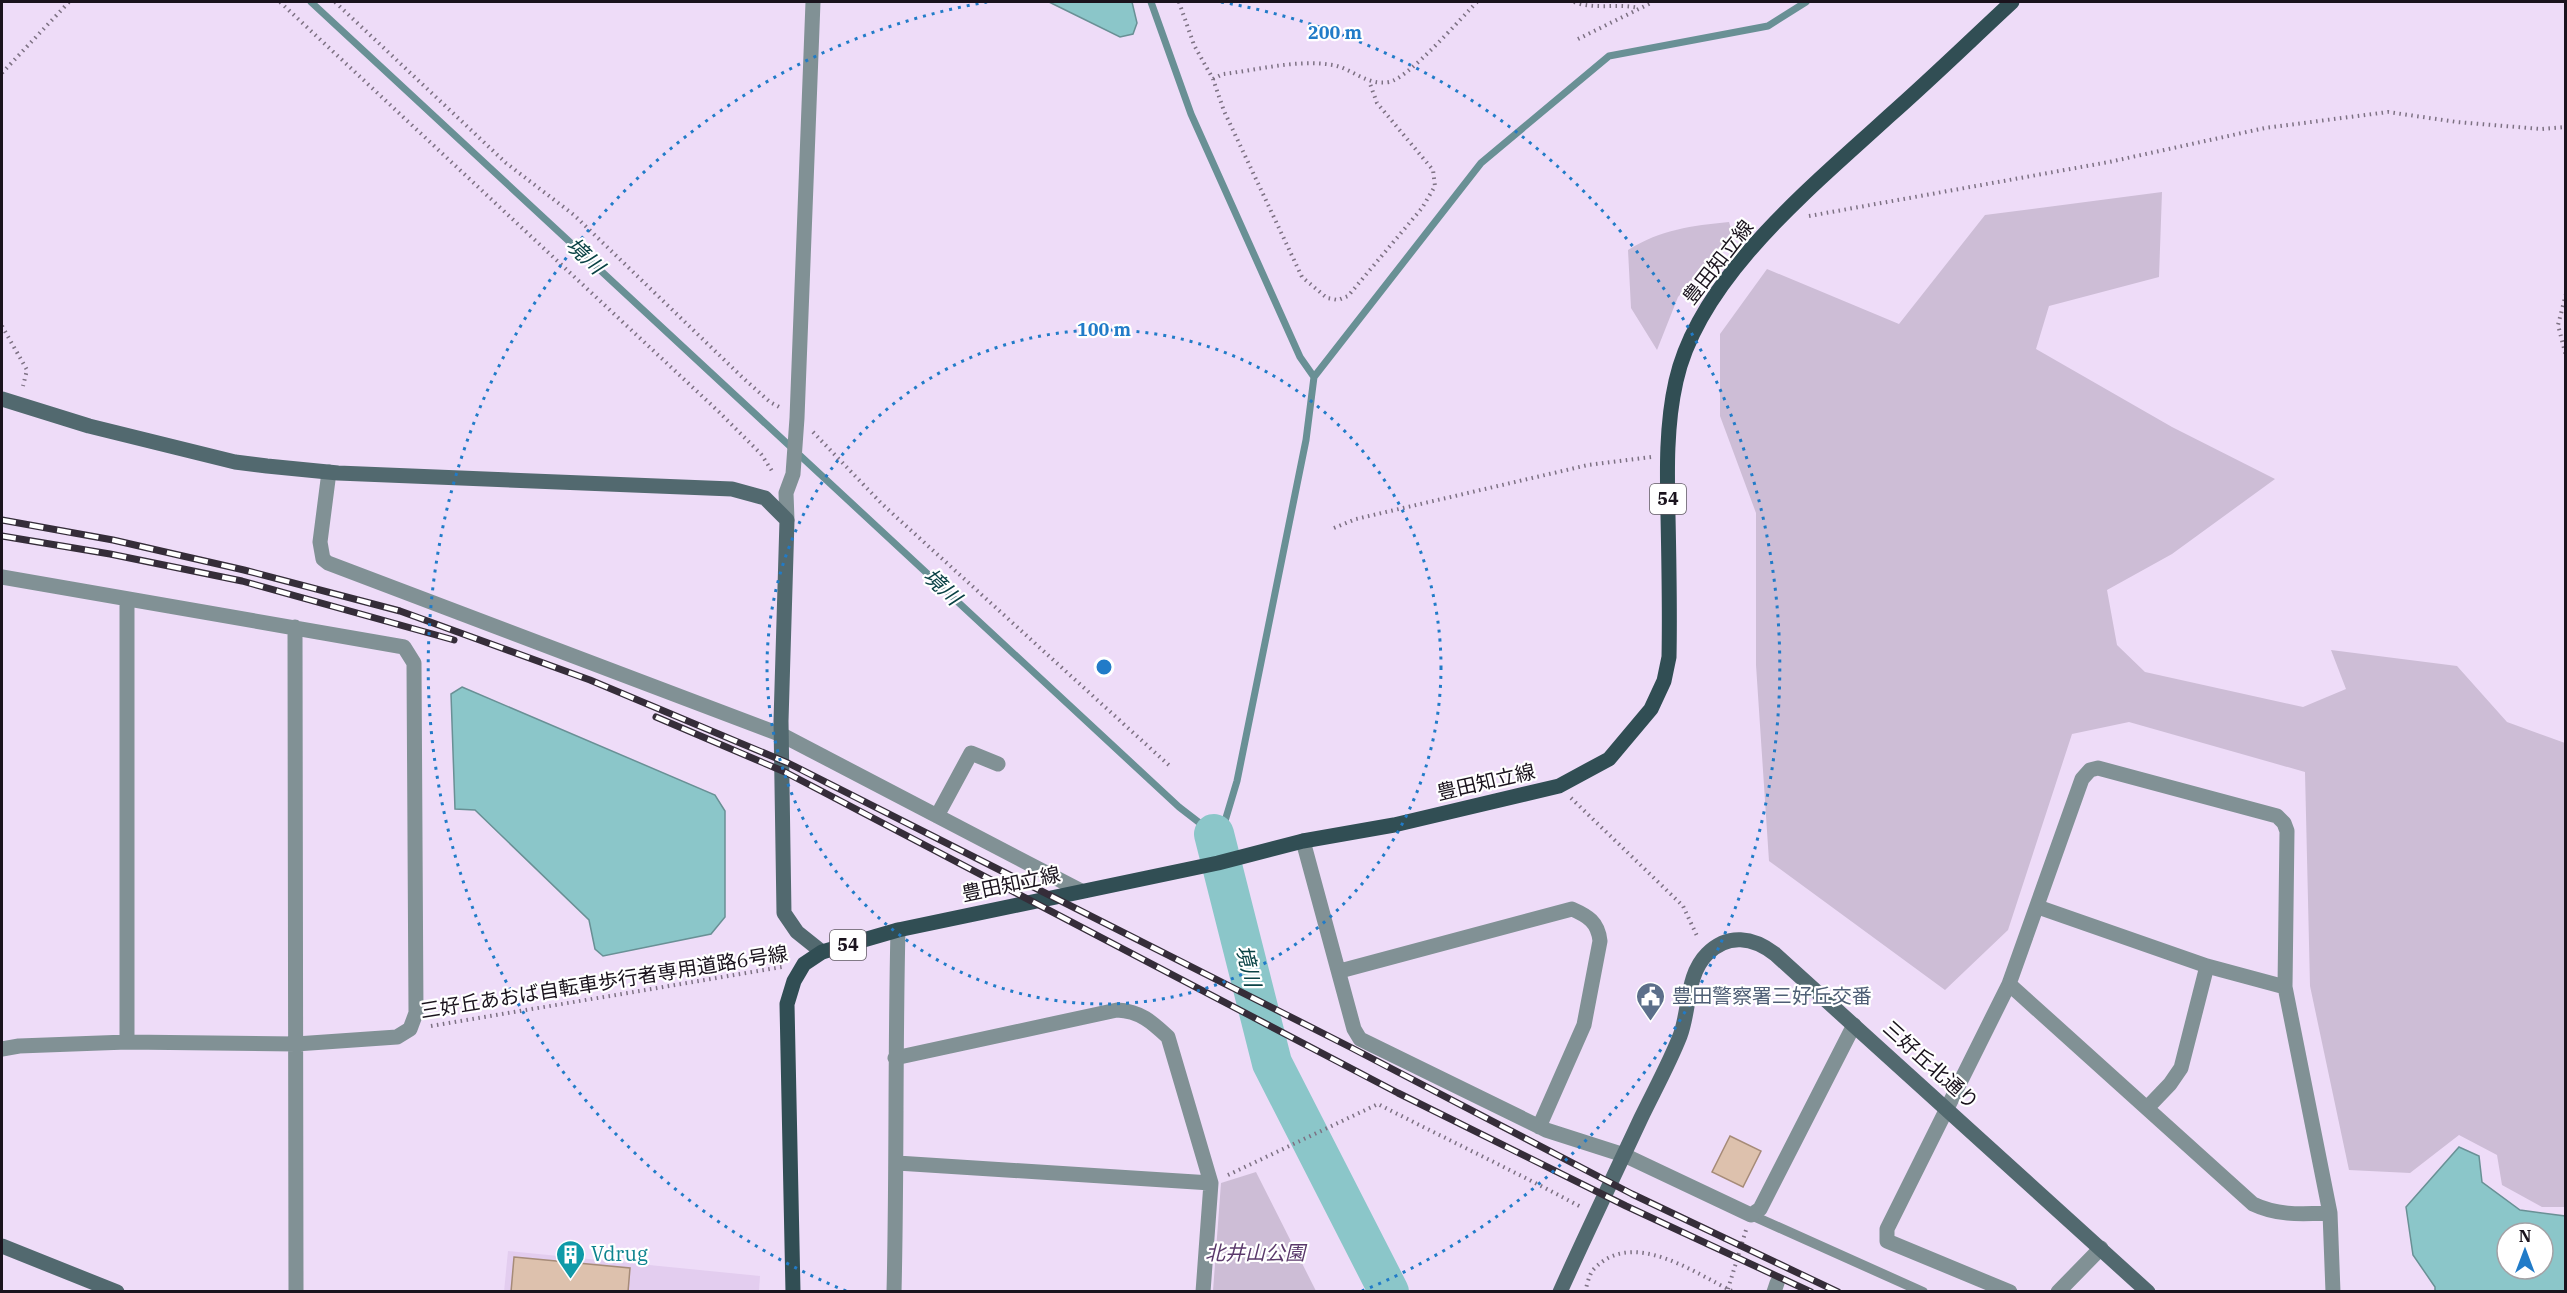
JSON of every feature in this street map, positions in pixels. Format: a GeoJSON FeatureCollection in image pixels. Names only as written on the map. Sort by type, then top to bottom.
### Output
{"type":"FeatureCollection","features":[{"type":"Feature","properties":{"kind":"main road","name":"豊田知立線"},"geometry":{"type":"LineString","coordinates":[[804,964],[822,952],[898,930],[1218,863],[1303,841],[1394,825],[1559,786],[1609,759],[1651,710],[1664,681],[1669,657],[1667,456],[1676,379],[1692,334],[1706,308],[1725,281],[1778,221],[2008,3]]}},
{"type":"Feature","properties":{"kind":"main road","name":"54"},"geometry":{"type":"LineString","coordinates":[[793,1292],[787,1004],[794,981],[804,964]]}},
{"type":"Feature","properties":{"kind":"street"},"geometry":{"type":"LineString","coordinates":[[813,2],[796,425],[793,474],[786,493],[782,735],[784,913],[797,932],[822,952]]}},
{"type":"Feature","properties":{"kind":"street"},"geometry":{"type":"LineString","coordinates":[[2,399],[89,426],[235,462],[329,472],[732,489],[765,498],[787,520]]}},
{"type":"Feature","properties":{"kind":"street"},"geometry":{"type":"LineString","coordinates":[[329,472],[320,542],[323,559],[328,564],[782,735],[1081,891]]}},
{"type":"Feature","properties":{"kind":"street"},"geometry":{"type":"LineString","coordinates":[[2,578],[404,647],[414,663],[416,1013],[410,1029],[397,1037],[296,1044],[127,1042],[19,1046],[2,1049]]}},
{"type":"Feature","properties":{"kind":"street"},"geometry":{"type":"LineString","coordinates":[[127,599],[127,1042]]}},
{"type":"Feature","properties":{"kind":"street"},"geometry":{"type":"LineString","coordinates":[[295,627],[296,1292]]}},
{"type":"Feature","properties":{"kind":"street"},"geometry":{"type":"LineString","coordinates":[[937,816],[971,753],[998,764]]}},
{"type":"Feature","properties":{"kind":"street"},"geometry":{"type":"LineString","coordinates":[[2010,1292],[1887,1241],[1887,1229],[2009,984],[2082,779],[2090,770],[2097,768],[2277,816],[2284,823],[2287,831],[2285,987],[2330,1213],[2333,1292]]}},
{"type":"Feature","properties":{"kind":"street"},"geometry":{"type":"LineString","coordinates":[[1303,841],[1354,1029],[1360,1039],[1539,1127],[1624,1155],[1751,1215],[1760,1209],[1854,1025]]}},
{"type":"Feature","properties":{"kind":"street"},"geometry":{"type":"LineString","coordinates":[[2038,907],[2207,966],[2285,987]]}},
{"type":"Feature","properties":{"kind":"street"},"geometry":{"type":"LineString","coordinates":[[1340,971],[1572,909],[1588,916],[1599,928],[1600,941],[1584,1025],[1539,1127]]}},
{"type":"Feature","properties":{"kind":"street"},"geometry":{"type":"LineString","coordinates":[[894,1292],[898,930]]}},
{"type":"Feature","properties":{"kind":"street","name":"三好丘北通り"},"geometry":{"type":"LineString","coordinates":[[1706,955],[1722,943],[1736,938],[1746,939],[1766,947],[1947,1108],[2148,1292]]}},
{"type":"Feature","properties":{"kind":"street"},"geometry":{"type":"LineString","coordinates":[[1560,1292],[1680,1034],[1695,973],[1706,955]]}},
{"type":"Feature","properties":{"kind":"street"},"geometry":{"type":"LineString","coordinates":[[2148,1107],[2170,1084],[2181,1068],[2207,966]]}},
{"type":"Feature","properties":{"kind":"street"},"geometry":{"type":"LineString","coordinates":[[2009,984],[2253,1204],[2270,1212],[2292,1215],[2330,1213]]}},
{"type":"Feature","properties":{"kind":"street"},"geometry":{"type":"LineString","coordinates":[[895,1058],[1117,1010],[1132,1011],[1157,1027],[1168,1037],[1211,1183],[1203,1292]]}},
{"type":"Feature","properties":{"kind":"street"},"geometry":{"type":"LineString","coordinates":[[897,1163],[1211,1183]]}},
{"type":"Feature","properties":{"kind":"street"},"geometry":{"type":"LineString","coordinates":[[2,1246],[117,1292]]}},
{"type":"Feature","properties":{"kind":"street"},"geometry":{"type":"LineString","coordinates":[[2058,1292],[2101,1248]]}},
{"type":"Feature","properties":{"kind":"lane"},"geometry":{"type":"LineString","coordinates":[[1751,1215],[1923,1292]]}},
{"type":"Feature","properties":{"kind":"path"},"geometry":{"type":"LineString","coordinates":[[2,73],[69,2]]}},
{"type":"Feature","properties":{"kind":"path"},"geometry":{"type":"LineString","coordinates":[[280,2],[718,411],[761,454],[786,493]]}},
{"type":"Feature","properties":{"kind":"path"},"geometry":{"type":"LineString","coordinates":[[335,2],[506,163],[574,215],[749,383],[1172,768]]}},
{"type":"Feature","properties":{"kind":"path"},"geometry":{"type":"LineString","coordinates":[[1179,2],[1194,45],[1213,79],[1224,111],[1302,277],[1327,298],[1338,300],[1348,296],[1422,208],[1435,186],[1433,170],[1377,103],[1369,81]]}},
{"type":"Feature","properties":{"kind":"path"},"geometry":{"type":"LineString","coordinates":[[1213,79],[1222,74],[1307,63],[1335,66],[1369,81],[1390,82],[1410,71],[1477,2]]}},
{"type":"Feature","properties":{"kind":"path"},"geometry":{"type":"LineString","coordinates":[[1574,2],[1594,6],[1627,5],[1639,8]]}},
{"type":"Feature","properties":{"kind":"path"},"geometry":{"type":"LineString","coordinates":[[1578,39],[1653,2]]}},
{"type":"Feature","properties":{"kind":"path"},"geometry":{"type":"LineString","coordinates":[[1778,221],[2109,162],[2265,128],[2388,112],[2457,122],[2541,129],[2565,127]]}},
{"type":"Feature","properties":{"kind":"path"},"geometry":{"type":"LineString","coordinates":[[2565,294],[2558,325],[2565,356]]}},
{"type":"Feature","properties":{"kind":"path"},"geometry":{"type":"LineString","coordinates":[[2,326],[27,370],[18,404]]}},
{"type":"Feature","properties":{"kind":"path"},"geometry":{"type":"LineString","coordinates":[[1334,528],[1356,519],[1588,465],[1667,456]]}},
{"type":"Feature","properties":{"kind":"path"},"geometry":{"type":"LineString","coordinates":[[1559,786],[1683,906],[1706,955]]}},
{"type":"Feature","properties":{"kind":"path","name":"三好丘あおば自転車歩行者専用道路6号線"},"geometry":{"type":"LineString","coordinates":[[410,1029],[804,964]]}},
{"type":"Feature","properties":{"kind":"path"},"geometry":{"type":"LineString","coordinates":[[1211,1183],[1378,1104],[1451,1142],[1495,1161],[1595,1215]]}},
{"type":"Feature","properties":{"kind":"path"},"geometry":{"type":"LineString","coordinates":[[1728,1289],[1751,1215]]}},
{"type":"Feature","properties":{"kind":"path"},"geometry":{"type":"LineString","coordinates":[[1585,1292],[1592,1271],[1616,1253],[1661,1256],[1734,1292]]}},
{"type":"Feature","properties":{"kind":"shaded area"},"geometry":{"type":"Polygon","coordinates":[[[1049,2],[1132,2],[1137,23],[1133,34],[1120,37],[1049,2]]]}},
{"type":"Feature","properties":{"kind":"shaded area"},"geometry":{"type":"Polygon","coordinates":[[[462,687],[715,795],[725,811],[725,917],[711,934],[603,956],[595,949],[589,920],[475,810],[455,809],[451,694],[462,687]]]}},
{"type":"Feature","properties":{"kind":"shaded area"},"geometry":{"type":"Polygon","coordinates":[[[2459,1147],[2479,1156],[2482,1182],[2520,1210],[2565,1216],[2565,1291],[2435,1291],[2435,1287],[2413,1255],[2406,1207],[2459,1147]]]}},
{"type":"Feature","properties":{"kind":"shaded area"},"geometry":{"type":"Polygon","coordinates":[[[508,1251],[760,1276],[759,1291],[504,1292],[508,1251]]]}},
{"type":"Feature","properties":{"kind":"green space"},"geometry":{"type":"Polygon","coordinates":[[[2162,192],[2159,277],[2049,306],[2036,349],[2172,427],[2275,479],[2172,554],[2107,590],[2117,645],[2145,672],[2303,707],[2346,689],[2331,650],[2457,666],[2507,722],[2565,743],[2565,1207],[2542,1207],[2502,1185],[2497,1155],[2459,1135],[2410,1173],[2349,1170],[2310,986],[2305,772],[2129,722],[2072,734],[2008,930],[1945,990],[1769,861],[1756,665],[1756,513],[1720,416],[1720,334],[1767,269],[1899,324],[1985,215],[2162,192]]]}},
{"type":"Feature","properties":{"kind":"green space"},"geometry":{"type":"Polygon","coordinates":[[[1729,222],[1733,235],[1678,297],[1657,350],[1631,308],[1628,250],[1665,233],[1689,227],[1729,222]]]}},
{"type":"Feature","properties":{"kind":"green space","name":"北井山公園"},"geometry":{"type":"Polygon","coordinates":[[[1256,1172],[1316,1291],[1213,1291],[1221,1183],[1256,1172]]]}},
{"type":"Feature","properties":{"kind":"building"},"geometry":{"type":"Polygon","coordinates":[[[1730,1136],[1761,1151],[1743,1187],[1712,1172],[1730,1136]]]}},
{"type":"Feature","properties":{"kind":"building","name":"Vdrug"},"geometry":{"type":"Polygon","coordinates":[[[514,1257],[630,1268],[628,1292],[511,1292],[514,1257]]]}},
{"type":"Feature","properties":{"kind":"waterway","name":"境川"},"geometry":{"type":"LineString","coordinates":[[311,2],[1179,807],[1214,834],[1225,821],[1237,781],[1306,440],[1314,377],[1481,163],[1609,56],[1768,26],[1806,2]]}},
{"type":"Feature","properties":{"kind":"waterway"},"geometry":{"type":"LineString","coordinates":[[1151,2],[1191,114],[1300,357],[1314,377]]}},
{"type":"Feature","properties":{"kind":"waterway","name":"境川"},"geometry":{"type":"LineString","coordinates":[[1214,834],[1272,1063],[1389,1292]]}},
{"type":"Feature","properties":{"kind":"railway"},"geometry":{"type":"LineString","coordinates":[[2,520],[113,540],[244,570],[400,611],[590,680],[788,763],[1350,1047],[1632,1194],[1838,1292]]}},
{"type":"Feature","properties":{"kind":"railway"},"geometry":{"type":"LineString","coordinates":[[2,536],[110,554],[242,581],[454,640]]}},
{"type":"Feature","properties":{"kind":"railway"},"geometry":{"type":"LineString","coordinates":[[656,717],[785,772],[1398,1093],[1626,1206],[1811,1292]]}},
{"type":"Feature","properties":{"kind":"place","name":"豊田警察署三好丘交番"},"geometry":{"type":"Point","coordinates":[1651,1022]}},
{"type":"Feature","properties":{"kind":"place","name":"Vdrug"},"geometry":{"type":"Point","coordinates":[570,1280]}}]}
